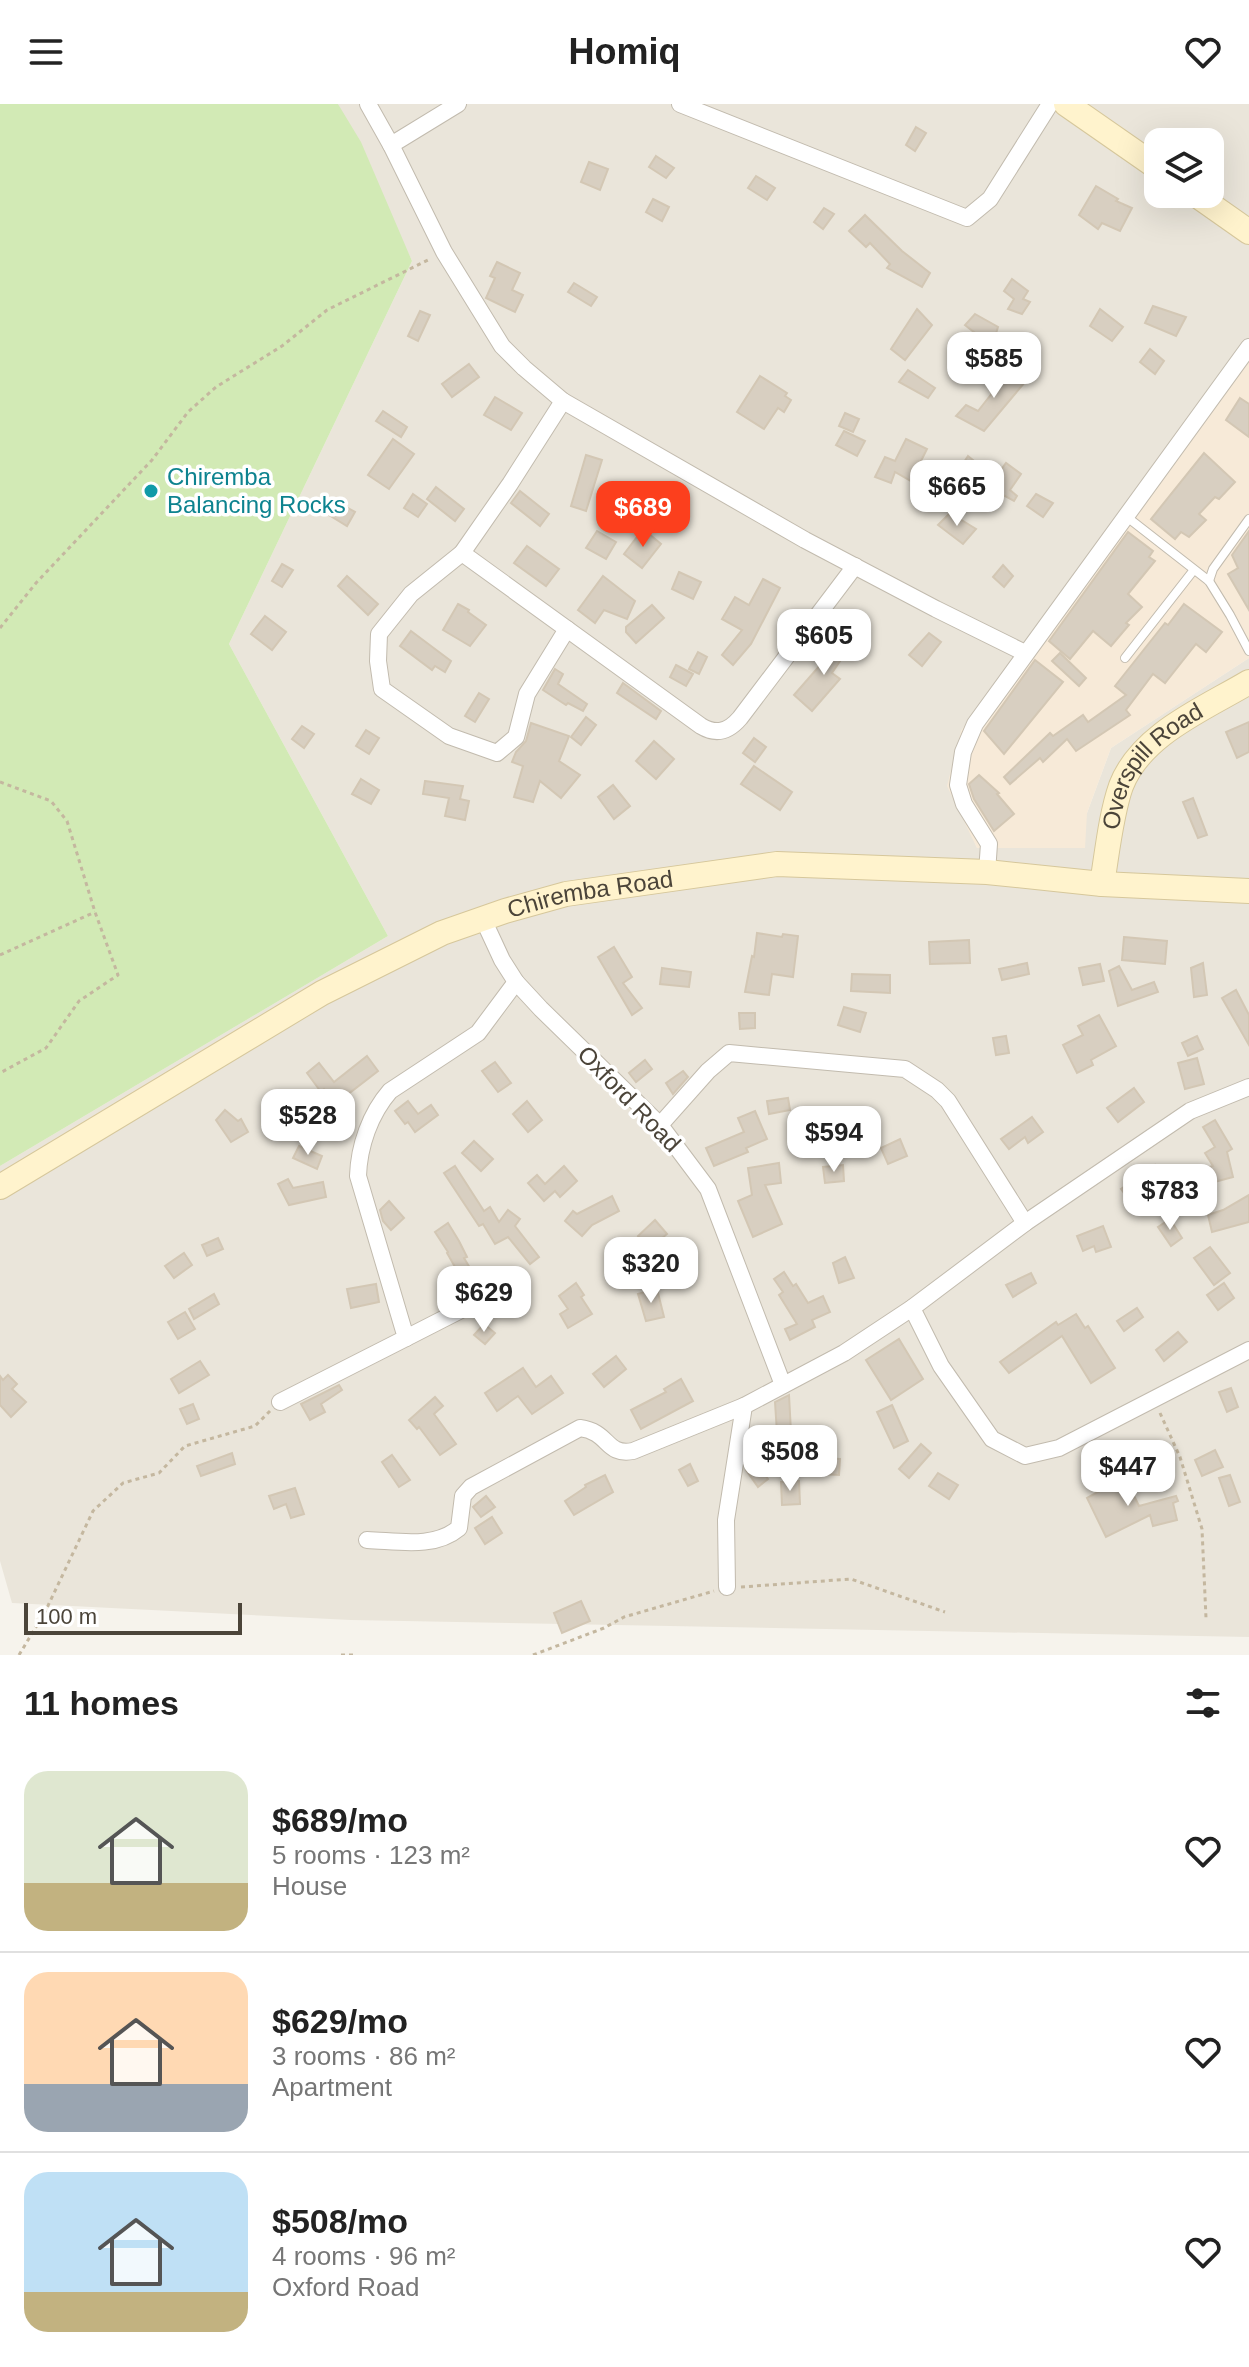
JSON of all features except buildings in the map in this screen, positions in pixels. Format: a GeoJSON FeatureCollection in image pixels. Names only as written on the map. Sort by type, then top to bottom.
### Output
{"type":"FeatureCollection","features":[{"type":"Feature","properties":{"kind":"main road"},"geometry":{"type":"LineString","coordinates":[[1066,104],[1144,158]]}},
{"type":"Feature","properties":{"kind":"main road"},"geometry":{"type":"LineString","coordinates":[[1215,208],[1249,232]]}},
{"type":"Feature","properties":{"kind":"main road","name":"Overspill Road"},"geometry":{"type":"LineString","coordinates":[[1102,884],[1121,787],[1132,766],[1156,737],[1249,682]]}},
{"type":"Feature","properties":{"kind":"main road","name":"Chiremba Road"},"geometry":{"type":"LineString","coordinates":[[0,1187],[322,993],[442,933],[566,894],[777,864],[987,872],[1102,884],[1249,891]]}},
{"type":"Feature","properties":{"kind":"street"},"geometry":{"type":"LineString","coordinates":[[368,104],[444,252],[502,346],[563,401],[855,566],[1025,653]]}},
{"type":"Feature","properties":{"kind":"street"},"geometry":{"type":"LineString","coordinates":[[391,145],[458,104]]}},
{"type":"Feature","properties":{"kind":"street"},"geometry":{"type":"LineString","coordinates":[[680,104],[967,218],[990,199],[1050,104]]}},
{"type":"Feature","properties":{"kind":"street"},"geometry":{"type":"LineString","coordinates":[[987,872],[989,844],[960,795],[959,772],[963,752],[975,724],[1249,347]]}},
{"type":"Feature","properties":{"kind":"street"},"geometry":{"type":"LineString","coordinates":[[563,401],[462,553],[411,594],[379,634],[378,661],[382,689],[449,736],[497,753],[516,737],[527,694],[567,629]]}},
{"type":"Feature","properties":{"kind":"street"},"geometry":{"type":"LineString","coordinates":[[462,553],[701,726],[720,732],[740,718],[855,566]]}},
{"type":"Feature","properties":{"kind":"street","name":"Oxford Road"},"geometry":{"type":"LineString","coordinates":[[483,919],[516,982],[660,1125],[708,1189],[783,1385]]}},
{"type":"Feature","properties":{"kind":"street"},"geometry":{"type":"LineString","coordinates":[[406,1338],[358,1176],[358,1157],[364,1138],[390,1091],[478,1033],[516,982]]}},
{"type":"Feature","properties":{"kind":"street"},"geometry":{"type":"LineString","coordinates":[[660,1125],[708,1071],[729,1053],[905,1069],[948,1101],[1025,1223]]}},
{"type":"Feature","properties":{"kind":"street"},"geometry":{"type":"LineString","coordinates":[[367,1540],[428,1542],[449,1537],[459,1528],[463,1496],[471,1487],[580,1428],[601,1434],[612,1448],[621,1453],[633,1451],[744,1406],[844,1353],[912,1308],[1025,1223],[1190,1111],[1249,1087]]}},
{"type":"Feature","properties":{"kind":"street"},"geometry":{"type":"LineString","coordinates":[[280,1402],[508,1286]]}},
{"type":"Feature","properties":{"kind":"street"},"geometry":{"type":"LineString","coordinates":[[912,1308],[941,1366],[992,1439],[1025,1456],[1059,1448],[1249,1350]]}},
{"type":"Feature","properties":{"kind":"street"},"geometry":{"type":"LineString","coordinates":[[727,1587],[726,1520],[744,1406]]}},
{"type":"Feature","properties":{"kind":"lane"},"geometry":{"type":"LineString","coordinates":[[1127,517],[1209,581],[1249,651]]}},
{"type":"Feature","properties":{"kind":"lane"},"geometry":{"type":"LineString","coordinates":[[1209,581],[1218,562],[1249,519]]}},
{"type":"Feature","properties":{"kind":"lane"},"geometry":{"type":"LineString","coordinates":[[1125,658],[1193,571]]}},
{"type":"Feature","properties":{"kind":"path"},"geometry":{"type":"LineString","coordinates":[[0,628],[36,583],[152,460],[188,412],[216,387],[282,346],[327,310],[444,252]]}},
{"type":"Feature","properties":{"kind":"path"},"geometry":{"type":"LineString","coordinates":[[0,782],[51,801],[67,821],[118,975],[79,1001],[46,1048],[0,1073]]}},
{"type":"Feature","properties":{"kind":"path"},"geometry":{"type":"LineString","coordinates":[[0,955],[95,912]]}},
{"type":"Feature","properties":{"kind":"path"},"geometry":{"type":"LineString","coordinates":[[1152,1399],[1180,1457],[1202,1529],[1206,1618]]}},
{"type":"Feature","properties":{"kind":"path"},"geometry":{"type":"LineString","coordinates":[[19,1655],[45,1612],[93,1511],[123,1483],[159,1473],[185,1446],[255,1426],[280,1402]]}},
{"type":"Feature","properties":{"kind":"path"},"geometry":{"type":"LineString","coordinates":[[533,1655],[604,1628],[624,1617],[727,1587],[851,1579],[945,1612]]}},
{"type":"Feature","properties":{"kind":"path"},"geometry":{"type":"LineString","coordinates":[[341,1655],[354,1655]]}},
{"type":"Feature","properties":{"kind":"shaded area"},"geometry":{"type":"Polygon","coordinates":[[[338,104],[1249,104],[1249,341],[961,731],[973,838],[977,848],[1087,813],[1111,748],[1249,658],[1249,1637],[351,1620],[12,1603],[0,1561],[0,1166],[388,936],[229,644],[412,261],[338,104]]]}},
{"type":"Feature","properties":{"kind":"shaded area"},"geometry":{"type":"Polygon","coordinates":[[[1249,341],[1249,658],[1111,748],[1087,813],[1085,848],[977,848],[947,786],[961,731],[1249,341]]]}},
{"type":"Feature","properties":{"kind":"green space","name":"Chiremba Balancing Rocks"},"geometry":{"type":"Polygon","coordinates":[[[0,104],[338,104],[361,142],[412,261],[229,644],[388,936],[0,1166],[0,104]]]}},
{"type":"Feature","properties":{"kind":"place","name":"Chiremba Balancing Rocks"},"geometry":{"type":"Point","coordinates":[151,491]}}]}
